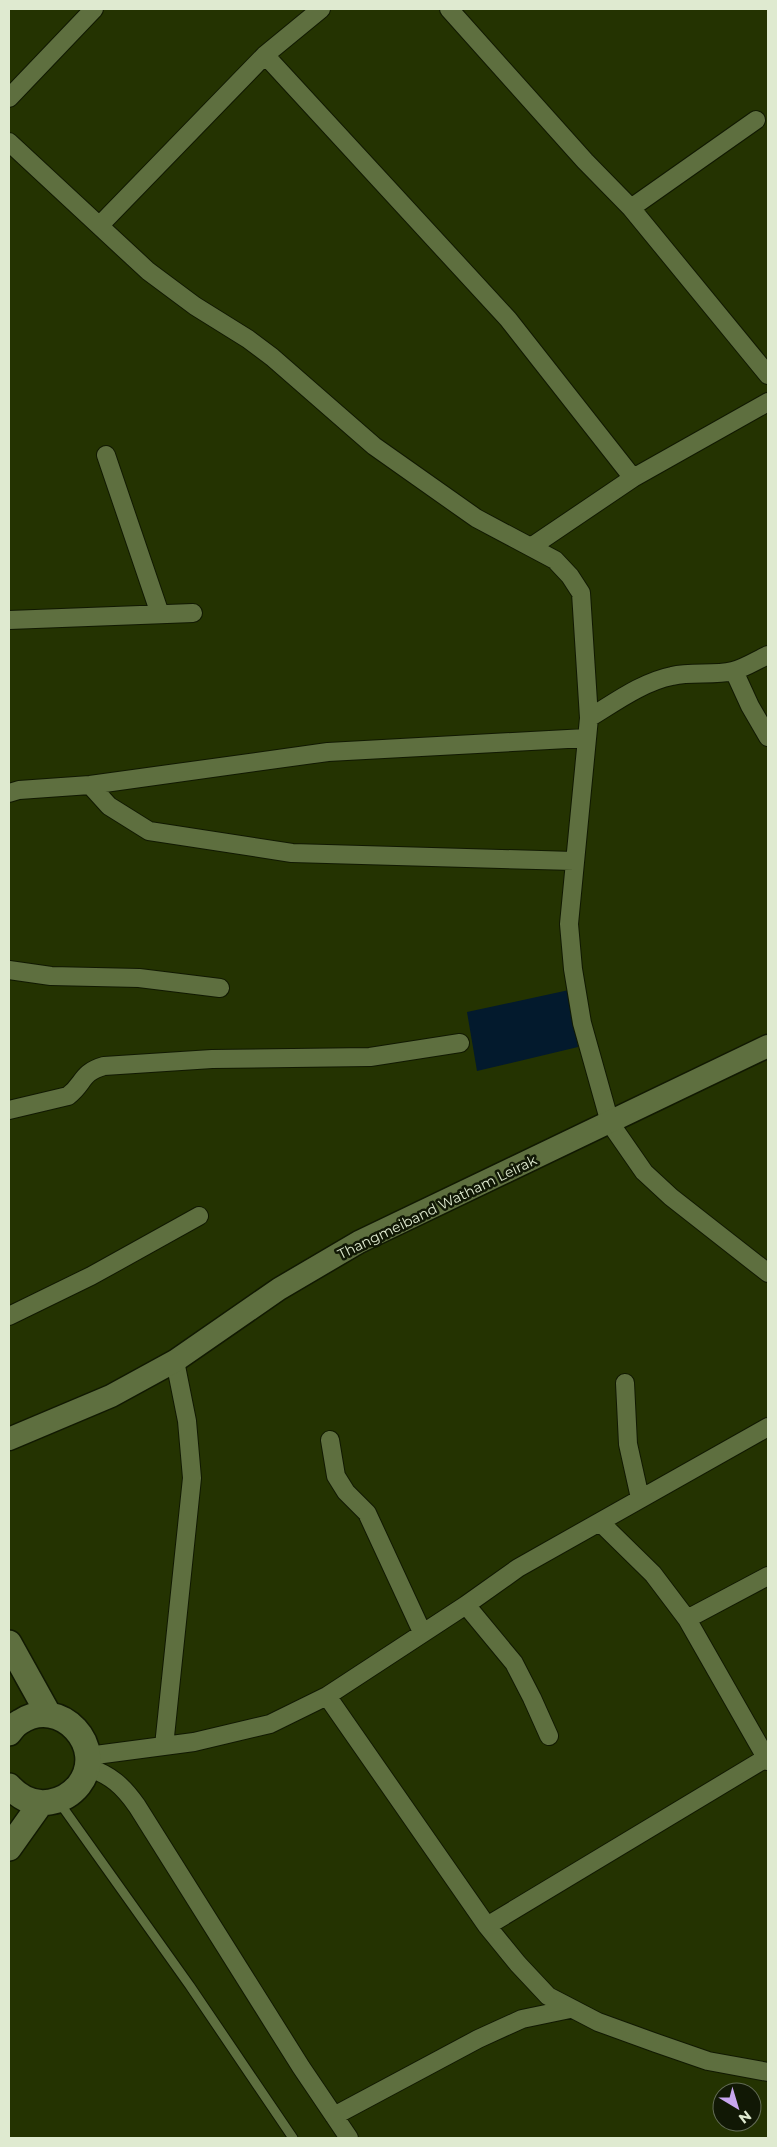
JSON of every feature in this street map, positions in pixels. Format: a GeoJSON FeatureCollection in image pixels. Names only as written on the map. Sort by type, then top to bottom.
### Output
{"type":"FeatureCollection","features":[{"type":"Feature","properties":{"kind":"main road"},"geometry":{"type":"LineString","coordinates":[[9,1642],[49,1714]]}},
{"type":"Feature","properties":{"kind":"main road"},"geometry":{"type":"LineString","coordinates":[[9,1732],[19,1722],[33,1716],[49,1714],[64,1719],[76,1728],[85,1741],[88,1761],[84,1778],[73,1792],[50,1802],[9,1848]]}},
{"type":"Feature","properties":{"kind":"main road"},"geometry":{"type":"LineString","coordinates":[[9,1788],[24,1799],[50,1802]]}},
{"type":"Feature","properties":{"kind":"street"},"geometry":{"type":"LineString","coordinates":[[9,98],[94,9]]}},
{"type":"Feature","properties":{"kind":"street"},"geometry":{"type":"LineString","coordinates":[[100,225],[265,56],[321,9]]}},
{"type":"Feature","properties":{"kind":"street"},"geometry":{"type":"LineString","coordinates":[[449,9],[585,161],[631,208],[768,375]]}},
{"type":"Feature","properties":{"kind":"street"},"geometry":{"type":"LineString","coordinates":[[265,56],[508,319],[632,478]]}},
{"type":"Feature","properties":{"kind":"street"},"geometry":{"type":"LineString","coordinates":[[631,208],[756,120]]}},
{"type":"Feature","properties":{"kind":"street"},"geometry":{"type":"LineString","coordinates":[[9,142],[148,271],[195,306],[248,339],[272,357],[374,446],[476,518],[555,560],[570,576],[581,593],[589,718],[569,924],[573,969],[582,1023],[610,1123],[644,1172],[671,1197],[768,1273]]}},
{"type":"Feature","properties":{"kind":"street"},"geometry":{"type":"LineString","coordinates":[[531,547],[632,478],[768,402]]}},
{"type":"Feature","properties":{"kind":"street"},"geometry":{"type":"LineString","coordinates":[[106,455],[160,614]]}},
{"type":"Feature","properties":{"kind":"street"},"geometry":{"type":"LineString","coordinates":[[9,620],[193,614]]}},
{"type":"Feature","properties":{"kind":"street"},"geometry":{"type":"LineString","coordinates":[[589,718],[629,694],[669,676],[692,672],[712,674],[734,671],[768,655]]}},
{"type":"Feature","properties":{"kind":"street"},"geometry":{"type":"LineString","coordinates":[[734,671],[750,706],[768,737]]}},
{"type":"Feature","properties":{"kind":"street"},"geometry":{"type":"LineString","coordinates":[[9,793],[19,790],[90,785],[328,752],[586,738]]}},
{"type":"Feature","properties":{"kind":"street"},"geometry":{"type":"LineString","coordinates":[[90,785],[109,806],[149,831],[292,852],[574,861]]}},
{"type":"Feature","properties":{"kind":"street"},"geometry":{"type":"LineString","coordinates":[[9,970],[51,976],[140,978],[220,988]]}},
{"type":"Feature","properties":{"kind":"street"},"geometry":{"type":"LineString","coordinates":[[9,1110],[68,1096],[76,1090],[84,1075],[104,1066],[212,1059],[370,1057],[460,1043]]}},
{"type":"Feature","properties":{"kind":"street","name":"Thangmeiband Watham Leirak"},"geometry":{"type":"LineString","coordinates":[[9,1439],[111,1396],[175,1361],[279,1289],[359,1242],[768,1046]]}},
{"type":"Feature","properties":{"kind":"street"},"geometry":{"type":"LineString","coordinates":[[9,1316],[91,1276],[199,1216]]}},
{"type":"Feature","properties":{"kind":"street"},"geometry":{"type":"LineString","coordinates":[[164,1746],[192,1478],[187,1421],[175,1361]]}},
{"type":"Feature","properties":{"kind":"street"},"geometry":{"type":"LineString","coordinates":[[625,1383],[628,1444],[640,1498]]}},
{"type":"Feature","properties":{"kind":"street"},"geometry":{"type":"LineString","coordinates":[[88,1761],[194,1742],[270,1724],[327,1696],[422,1632],[466,1605],[518,1568],[768,1427]]}},
{"type":"Feature","properties":{"kind":"street"},"geometry":{"type":"LineString","coordinates":[[330,1440],[336,1476],[346,1492],[367,1512],[422,1632]]}},
{"type":"Feature","properties":{"kind":"street"},"geometry":{"type":"LineString","coordinates":[[487,1926],[767,1759],[686,1619],[653,1574],[600,1522]]}},
{"type":"Feature","properties":{"kind":"street"},"geometry":{"type":"LineString","coordinates":[[686,1619],[768,1576]]}},
{"type":"Feature","properties":{"kind":"street"},"geometry":{"type":"LineString","coordinates":[[466,1605],[514,1663],[549,1736]]}},
{"type":"Feature","properties":{"kind":"street"},"geometry":{"type":"LineString","coordinates":[[327,1696],[487,1926],[518,1964],[548,1996],[598,2022],[708,2060],[768,2072]]}},
{"type":"Feature","properties":{"kind":"street"},"geometry":{"type":"LineString","coordinates":[[88,1761],[115,1780],[137,1806],[301,2067],[349,2138]]}},
{"type":"Feature","properties":{"kind":"street"},"geometry":{"type":"LineString","coordinates":[[334,2116],[487,2035],[522,2019],[570,2008]]}},
{"type":"Feature","properties":{"kind":"lane"},"geometry":{"type":"LineString","coordinates":[[50,1802],[190,1986],[293,2138]]}},
{"type":"Feature","properties":{"kind":"water"},"geometry":{"type":"Polygon","coordinates":[[[569,990],[578,1047],[477,1071],[467,1012],[569,990]]]}}]}
